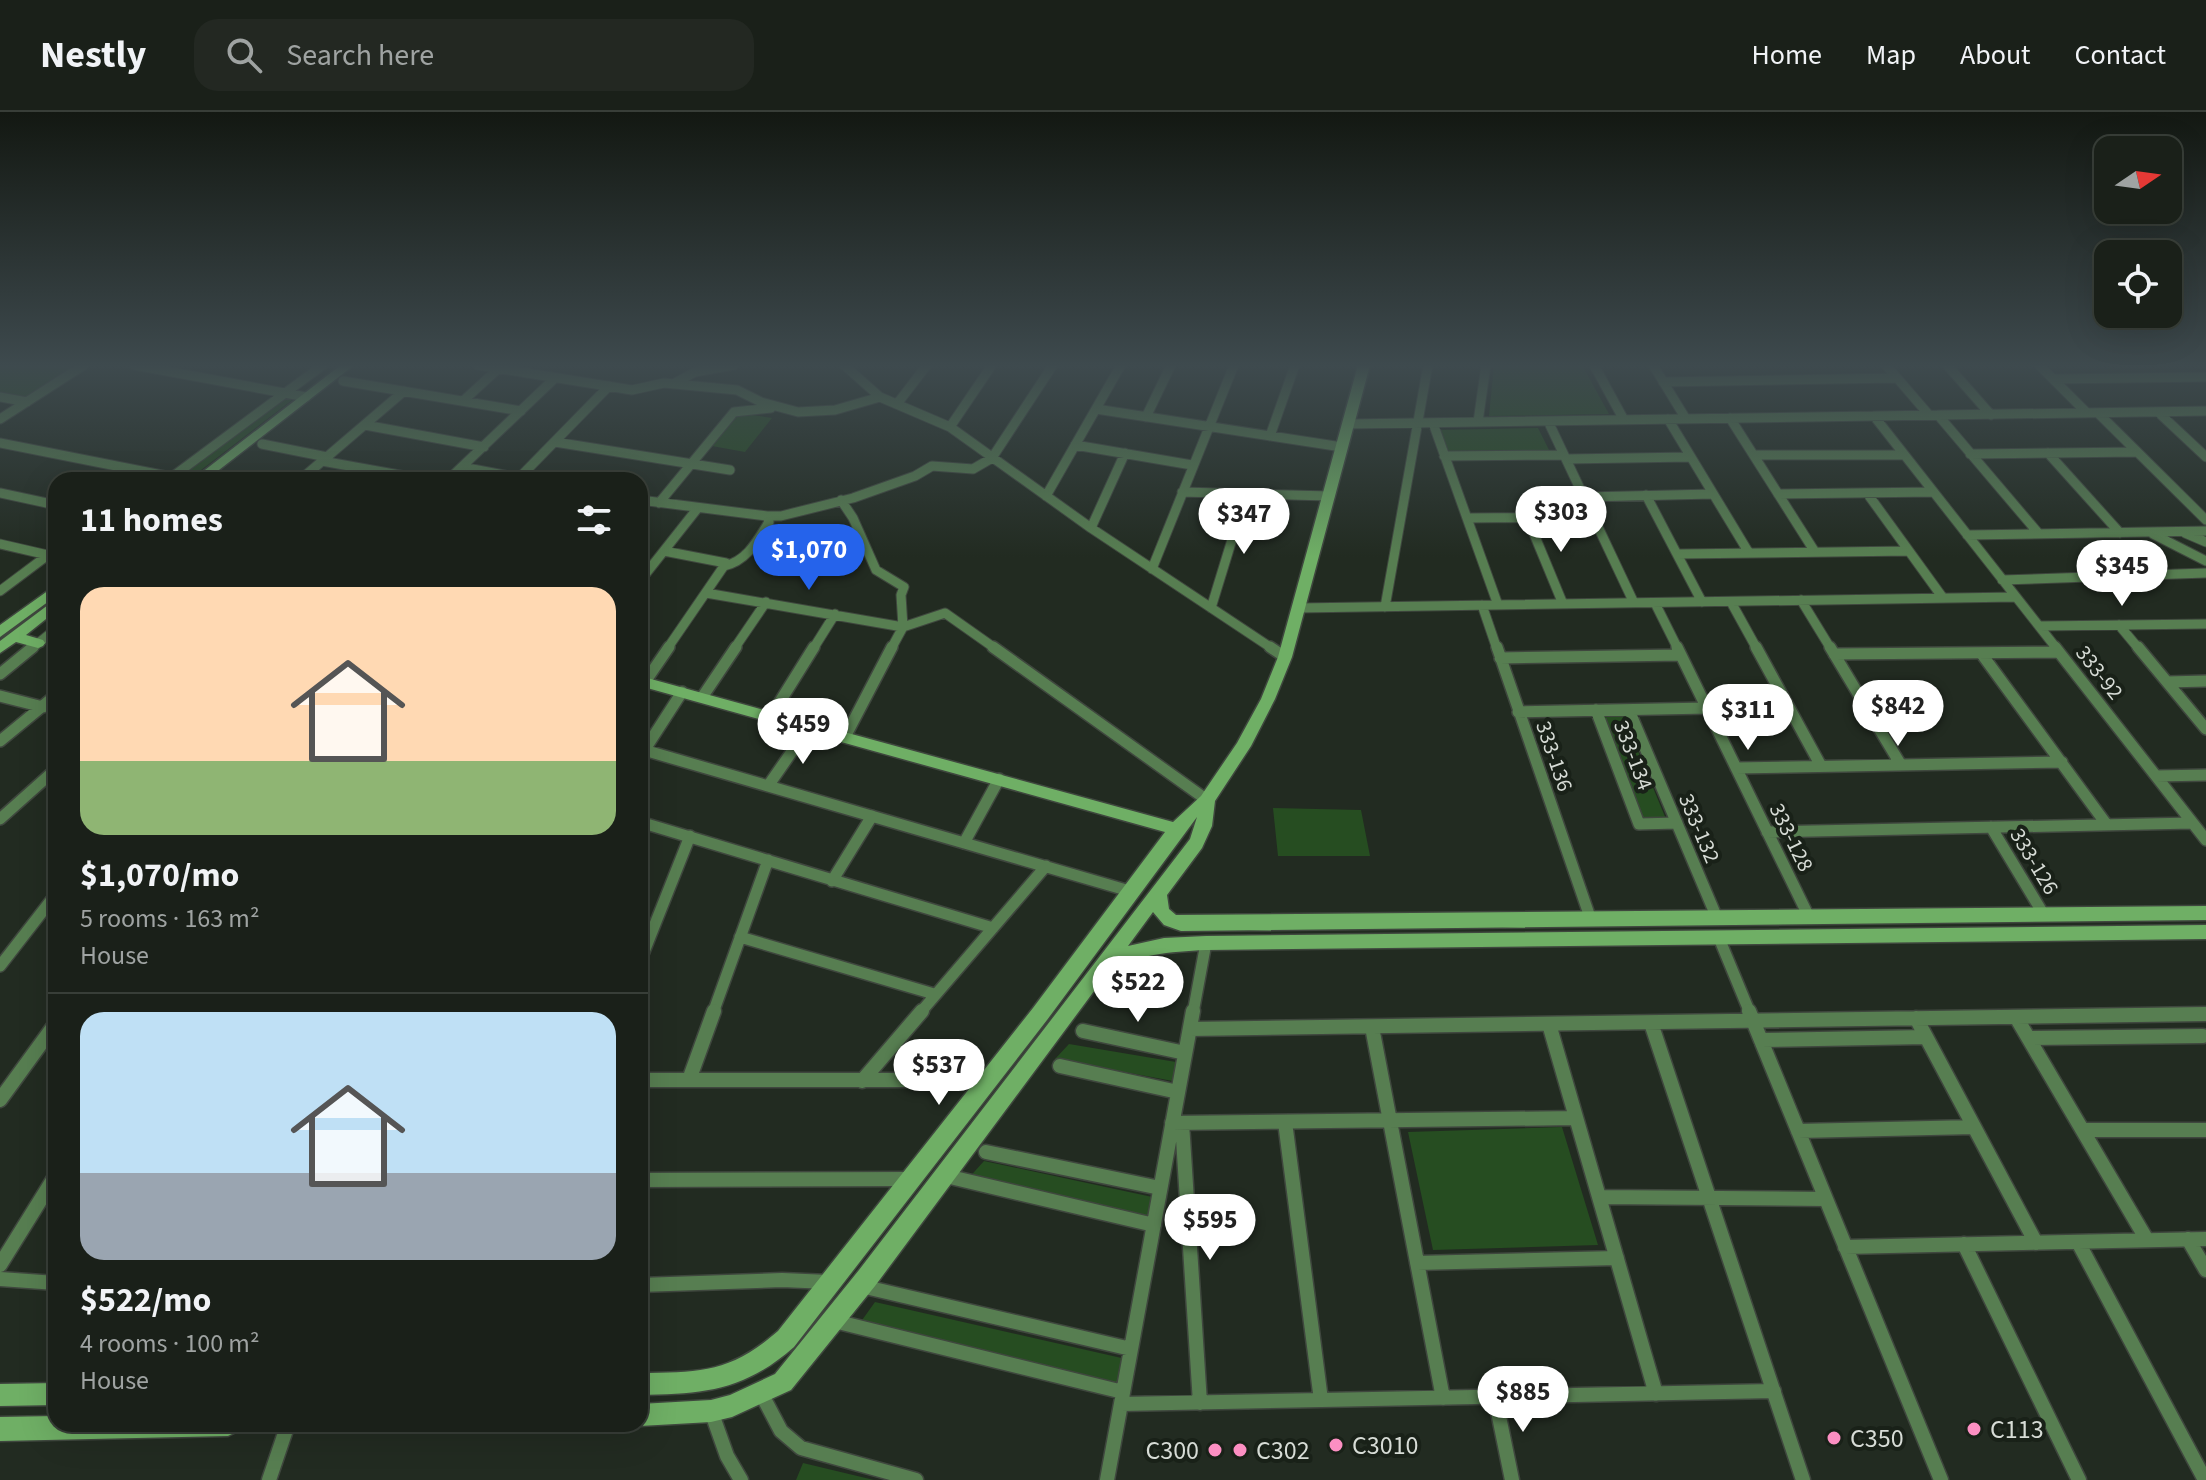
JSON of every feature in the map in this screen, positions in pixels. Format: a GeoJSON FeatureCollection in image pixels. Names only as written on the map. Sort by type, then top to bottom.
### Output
{"type":"FeatureCollection","features":[{"type":"Feature","properties":{"kind":"main road"},"geometry":{"type":"LineString","coordinates":[[209,472],[264,429]]}},
{"type":"Feature","properties":{"kind":"main road"},"geometry":{"type":"LineString","coordinates":[[227,472],[281,429]]}},
{"type":"Feature","properties":{"kind":"main road"},"geometry":{"type":"LineString","coordinates":[[648,1383],[727,1378],[749,1369],[786,1339],[1040,1014],[1191,811],[1207,800],[1254,727],[1285,657],[1347,429]]}},
{"type":"Feature","properties":{"kind":"main road"},"geometry":{"type":"LineString","coordinates":[[234,452],[248,455]]}},
{"type":"Feature","properties":{"kind":"main road"},"geometry":{"type":"LineString","coordinates":[[218,465],[232,468]]}},
{"type":"Feature","properties":{"kind":"main road"},"geometry":{"type":"LineString","coordinates":[[0,648],[7,634],[48,596]]}},
{"type":"Feature","properties":{"kind":"main road"},"geometry":{"type":"LineString","coordinates":[[7,634],[48,609]]}},
{"type":"Feature","properties":{"kind":"main road"},"geometry":{"type":"LineString","coordinates":[[7,634],[38,643]]}},
{"type":"Feature","properties":{"kind":"main road"},"geometry":{"type":"LineString","coordinates":[[648,683],[1177,829]]}},
{"type":"Feature","properties":{"kind":"main road"},"geometry":{"type":"LineString","coordinates":[[648,1415],[711,1411],[783,1382],[946,1176],[1201,835],[1207,818],[1207,800]]}},
{"type":"Feature","properties":{"kind":"main road"},"geometry":{"type":"LineString","coordinates":[[1158,894],[1159,910],[1164,917],[1181,924],[2206,913]]}},
{"type":"Feature","properties":{"kind":"main road"},"geometry":{"type":"LineString","coordinates":[[2123,914],[2136,933]]}},
{"type":"Feature","properties":{"kind":"main road"},"geometry":{"type":"LineString","coordinates":[[1657,919],[1665,938]]}},
{"type":"Feature","properties":{"kind":"main road"},"geometry":{"type":"LineString","coordinates":[[1100,970],[1111,960],[1135,950],[1206,943],[2206,932]]}},
{"type":"Feature","properties":{"kind":"main road"},"geometry":{"type":"LineString","coordinates":[[1040,1014],[1059,1024]]}},
{"type":"Feature","properties":{"kind":"main road"},"geometry":{"type":"LineString","coordinates":[[0,1395],[48,1394]]}},
{"type":"Feature","properties":{"kind":"main road"},"geometry":{"type":"LineString","coordinates":[[0,1429],[48,1428]]}},
{"type":"Feature","properties":{"kind":"street"},"geometry":{"type":"LineString","coordinates":[[179,472],[237,429]]}},
{"type":"Feature","properties":{"kind":"street"},"geometry":{"type":"LineString","coordinates":[[310,472],[360,429]]}},
{"type":"Feature","properties":{"kind":"street"},"geometry":{"type":"LineString","coordinates":[[386,429],[484,447]]}},
{"type":"Feature","properties":{"kind":"street"},"geometry":{"type":"LineString","coordinates":[[457,472],[503,429]]}},
{"type":"Feature","properties":{"kind":"street"},"geometry":{"type":"LineString","coordinates":[[525,472],[568,429]]}},
{"type":"Feature","properties":{"kind":"street"},"geometry":{"type":"LineString","coordinates":[[659,503],[719,429]]}},
{"type":"Feature","properties":{"kind":"street"},"geometry":{"type":"LineString","coordinates":[[952,429],[1091,528],[1285,657]]}},
{"type":"Feature","properties":{"kind":"street"},"geometry":{"type":"LineString","coordinates":[[648,501],[781,516],[885,488],[932,466],[973,469],[992,458],[1011,429]]}},
{"type":"Feature","properties":{"kind":"street"},"geometry":{"type":"LineString","coordinates":[[1046,496],[1084,429]]}},
{"type":"Feature","properties":{"kind":"street"},"geometry":{"type":"LineString","coordinates":[[1152,569],[1207,429]]}},
{"type":"Feature","properties":{"kind":"street"},"geometry":{"type":"LineString","coordinates":[[1226,429],[1342,447]]}},
{"type":"Feature","properties":{"kind":"street"},"geometry":{"type":"LineString","coordinates":[[1270,436],[1273,429]]}},
{"type":"Feature","properties":{"kind":"street"},"geometry":{"type":"LineString","coordinates":[[1385,607],[1416,429]]}},
{"type":"Feature","properties":{"kind":"street"},"geometry":{"type":"LineString","coordinates":[[1435,429],[1498,605]]}},
{"type":"Feature","properties":{"kind":"street"},"geometry":{"type":"LineString","coordinates":[[1552,429],[1634,603]]}},
{"type":"Feature","properties":{"kind":"street"},"geometry":{"type":"LineString","coordinates":[[1674,429],[1749,553]]}},
{"type":"Feature","properties":{"kind":"street"},"geometry":{"type":"LineString","coordinates":[[1737,429],[1815,552]]}},
{"type":"Feature","properties":{"kind":"street","name":"333-92"},"geometry":{"type":"LineString","coordinates":[[1884,429],[2206,840]]}},
{"type":"Feature","properties":{"kind":"street"},"geometry":{"type":"LineString","coordinates":[[1946,429],[2039,534]]}},
{"type":"Feature","properties":{"kind":"street"},"geometry":{"type":"LineString","coordinates":[[2114,429],[2206,520]]}},
{"type":"Feature","properties":{"kind":"street"},"geometry":{"type":"LineString","coordinates":[[2176,429],[2206,457]]}},
{"type":"Feature","properties":{"kind":"street"},"geometry":{"type":"LineString","coordinates":[[555,442],[730,470]]}},
{"type":"Feature","properties":{"kind":"street"},"geometry":{"type":"LineString","coordinates":[[1,444],[128,472]]}},
{"type":"Feature","properties":{"kind":"street"},"geometry":{"type":"LineString","coordinates":[[262,444],[388,472]]}},
{"type":"Feature","properties":{"kind":"street"},"geometry":{"type":"LineString","coordinates":[[1075,445],[1192,465]]}},
{"type":"Feature","properties":{"kind":"street"},"geometry":{"type":"LineString","coordinates":[[1970,454],[2137,452]]}},
{"type":"Feature","properties":{"kind":"street"},"geometry":{"type":"LineString","coordinates":[[1091,528],[1125,453]]}},
{"type":"Feature","properties":{"kind":"street"},"geometry":{"type":"LineString","coordinates":[[2048,453],[2120,533]]}},
{"type":"Feature","properties":{"kind":"street"},"geometry":{"type":"LineString","coordinates":[[1754,455],[1904,455]]}},
{"type":"Feature","properties":{"kind":"street"},"geometry":{"type":"LineString","coordinates":[[1444,456],[1690,457]]}},
{"type":"Feature","properties":{"kind":"street"},"geometry":{"type":"LineString","coordinates":[[462,467],[488,472]]}},
{"type":"Feature","properties":{"kind":"street"},"geometry":{"type":"LineString","coordinates":[[1182,492],[1330,496]]}},
{"type":"Feature","properties":{"kind":"street"},"geometry":{"type":"LineString","coordinates":[[1778,494],[1933,492]]}},
{"type":"Feature","properties":{"kind":"street"},"geometry":{"type":"LineString","coordinates":[[0,493],[48,503]]}},
{"type":"Feature","properties":{"kind":"street"},"geometry":{"type":"LineString","coordinates":[[1867,493],[1943,598]]}},
{"type":"Feature","properties":{"kind":"street"},"geometry":{"type":"LineString","coordinates":[[1211,608],[1246,494]]}},
{"type":"Feature","properties":{"kind":"street"},"geometry":{"type":"LineString","coordinates":[[1584,497],[1713,494]]}},
{"type":"Feature","properties":{"kind":"street"},"geometry":{"type":"LineString","coordinates":[[1646,495],[1702,602]]}},
{"type":"Feature","properties":{"kind":"street"},"geometry":{"type":"LineString","coordinates":[[841,500],[857,521],[864,549],[876,570],[885,579],[897,581],[904,587],[901,595],[903,627],[845,737]]}},
{"type":"Feature","properties":{"kind":"street"},"geometry":{"type":"LineString","coordinates":[[648,571],[697,509]]}},
{"type":"Feature","properties":{"kind":"street"},"geometry":{"type":"LineString","coordinates":[[724,566],[743,559],[769,522],[767,516]]}},
{"type":"Feature","properties":{"kind":"street"},"geometry":{"type":"LineString","coordinates":[[1527,517],[1563,604]]}},
{"type":"Feature","properties":{"kind":"street"},"geometry":{"type":"LineString","coordinates":[[1467,518],[1593,517]]}},
{"type":"Feature","properties":{"kind":"street"},"geometry":{"type":"LineString","coordinates":[[2182,531],[2206,542]]}},
{"type":"Feature","properties":{"kind":"street"},"geometry":{"type":"LineString","coordinates":[[1967,535],[2206,531]]}},
{"type":"Feature","properties":{"kind":"street"},"geometry":{"type":"LineString","coordinates":[[2150,532],[2206,561]]}},
{"type":"Feature","properties":{"kind":"street"},"geometry":{"type":"LineString","coordinates":[[0,544],[48,552]]}},
{"type":"Feature","properties":{"kind":"street"},"geometry":{"type":"LineString","coordinates":[[648,675],[726,563],[664,551]]}},
{"type":"Feature","properties":{"kind":"street"},"geometry":{"type":"LineString","coordinates":[[1677,554],[1909,551]]}},
{"type":"Feature","properties":{"kind":"street"},"geometry":{"type":"LineString","coordinates":[[0,591],[48,557]]}},
{"type":"Feature","properties":{"kind":"street"},"geometry":{"type":"LineString","coordinates":[[648,563],[654,564]]}},
{"type":"Feature","properties":{"kind":"street"},"geometry":{"type":"LineString","coordinates":[[2002,580],[2206,573]]}},
{"type":"Feature","properties":{"kind":"street"},"geometry":{"type":"LineString","coordinates":[[706,593],[903,627],[945,613],[1207,800]]}},
{"type":"Feature","properties":{"kind":"street"},"geometry":{"type":"LineString","coordinates":[[1299,608],[2016,597]]}},
{"type":"Feature","properties":{"kind":"street"},"geometry":{"type":"LineString","coordinates":[[1801,600],[1901,765]]}},
{"type":"Feature","properties":{"kind":"street"},"geometry":{"type":"LineString","coordinates":[[703,696],[766,602]]}},
{"type":"Feature","properties":{"kind":"street"},"geometry":{"type":"LineString","coordinates":[[1731,602],[1821,766]]}},
{"type":"Feature","properties":{"kind":"street","name":"333-128"},"geometry":{"type":"LineString","coordinates":[[1655,603],[1809,917]]}},
{"type":"Feature","properties":{"kind":"street","name":"333-136"},"geometry":{"type":"LineString","coordinates":[[1482,605],[1591,920]]}},
{"type":"Feature","properties":{"kind":"street"},"geometry":{"type":"LineString","coordinates":[[771,716],[835,614]]}},
{"type":"Feature","properties":{"kind":"street"},"geometry":{"type":"LineString","coordinates":[[2039,626],[2206,624]]}},
{"type":"Feature","properties":{"kind":"street"},"geometry":{"type":"LineString","coordinates":[[2119,625],[2206,729]]}},
{"type":"Feature","properties":{"kind":"street"},"geometry":{"type":"LineString","coordinates":[[0,674],[48,635]]}},
{"type":"Feature","properties":{"kind":"street"},"geometry":{"type":"LineString","coordinates":[[1834,654],[2058,652]]}},
{"type":"Feature","properties":{"kind":"street"},"geometry":{"type":"LineString","coordinates":[[1981,653],[2107,825]]}},
{"type":"Feature","properties":{"kind":"street"},"geometry":{"type":"LineString","coordinates":[[1500,658],[1680,655]]}},
{"type":"Feature","properties":{"kind":"street"},"geometry":{"type":"LineString","coordinates":[[2167,682],[2206,681]]}},
{"type":"Feature","properties":{"kind":"street"},"geometry":{"type":"LineString","coordinates":[[648,745],[682,692]]}},
{"type":"Feature","properties":{"kind":"street"},"geometry":{"type":"LineString","coordinates":[[0,696],[43,707]]}},
{"type":"Feature","properties":{"kind":"street"},"geometry":{"type":"LineString","coordinates":[[0,741],[48,702]]}},
{"type":"Feature","properties":{"kind":"street"},"geometry":{"type":"LineString","coordinates":[[1518,712],[1707,708]]}},
{"type":"Feature","properties":{"kind":"street","name":"333-134"},"geometry":{"type":"LineString","coordinates":[[1596,710],[1639,824],[1677,823]]}},
{"type":"Feature","properties":{"kind":"street","name":"333-132"},"geometry":{"type":"LineString","coordinates":[[1629,710],[1717,918]]}},
{"type":"Feature","properties":{"kind":"street"},"geometry":{"type":"LineString","coordinates":[[768,786],[809,727]]}},
{"type":"Feature","properties":{"kind":"street"},"geometry":{"type":"LineString","coordinates":[[648,756],[768,786],[1133,892]]}},
{"type":"Feature","properties":{"kind":"street"},"geometry":{"type":"LineString","coordinates":[[1736,768],[2062,762]]}},
{"type":"Feature","properties":{"kind":"street"},"geometry":{"type":"LineString","coordinates":[[2156,776],[2206,775]]}},
{"type":"Feature","properties":{"kind":"street"},"geometry":{"type":"LineString","coordinates":[[0,819],[48,776]]}},
{"type":"Feature","properties":{"kind":"street"},"geometry":{"type":"LineString","coordinates":[[964,843],[999,779]]}},
{"type":"Feature","properties":{"kind":"street"},"geometry":{"type":"LineString","coordinates":[[832,881],[872,816]]}},
{"type":"Feature","properties":{"kind":"street"},"geometry":{"type":"LineString","coordinates":[[1767,832],[2192,823]]}},
{"type":"Feature","properties":{"kind":"street"},"geometry":{"type":"LineString","coordinates":[[648,824],[993,928]]}},
{"type":"Feature","properties":{"kind":"street","name":"333-126"},"geometry":{"type":"LineString","coordinates":[[1991,827],[2044,915]]}},
{"type":"Feature","properties":{"kind":"street"},"geometry":{"type":"LineString","coordinates":[[648,942],[690,836]]}},
{"type":"Feature","properties":{"kind":"street"},"geometry":{"type":"LineString","coordinates":[[689,1080],[768,860]]}},
{"type":"Feature","properties":{"kind":"street"},"geometry":{"type":"LineString","coordinates":[[862,1081],[1046,866]]}},
{"type":"Feature","properties":{"kind":"street"},"geometry":{"type":"LineString","coordinates":[[0,966],[48,904]]}},
{"type":"Feature","properties":{"kind":"street"},"geometry":{"type":"LineString","coordinates":[[740,937],[934,994]]}},
{"type":"Feature","properties":{"kind":"street"},"geometry":{"type":"LineString","coordinates":[[1719,938],[1941,1480]]}},
{"type":"Feature","properties":{"kind":"street"},"geometry":{"type":"LineString","coordinates":[[1200,1403],[1177,1123],[1178,1092],[1206,943]]}},
{"type":"Feature","properties":{"kind":"street"},"geometry":{"type":"LineString","coordinates":[[2188,1014],[2204,1038]]}},
{"type":"Feature","properties":{"kind":"street"},"geometry":{"type":"LineString","coordinates":[[1190,1029],[2206,1014]]}},
{"type":"Feature","properties":{"kind":"street"},"geometry":{"type":"LineString","coordinates":[[2016,1017],[2147,1240]]}},
{"type":"Feature","properties":{"kind":"street"},"geometry":{"type":"LineString","coordinates":[[1916,1018],[2036,1243]]}},
{"type":"Feature","properties":{"kind":"street"},"geometry":{"type":"LineString","coordinates":[[1651,1023],[1803,1480]]}},
{"type":"Feature","properties":{"kind":"street"},"geometry":{"type":"LineString","coordinates":[[1549,1024],[1656,1394]]}},
{"type":"Feature","properties":{"kind":"street"},"geometry":{"type":"LineString","coordinates":[[1372,1027],[1443,1398]]}},
{"type":"Feature","properties":{"kind":"street"},"geometry":{"type":"LineString","coordinates":[[1083,1031],[1185,1053]]}},
{"type":"Feature","properties":{"kind":"street"},"geometry":{"type":"LineString","coordinates":[[0,1100],[48,1034]]}},
{"type":"Feature","properties":{"kind":"street"},"geometry":{"type":"LineString","coordinates":[[1761,1040],[1926,1037]]}},
{"type":"Feature","properties":{"kind":"street"},"geometry":{"type":"LineString","coordinates":[[2029,1038],[2204,1038]]}},
{"type":"Feature","properties":{"kind":"street"},"geometry":{"type":"LineString","coordinates":[[1060,1066],[1178,1092]]}},
{"type":"Feature","properties":{"kind":"street"},"geometry":{"type":"LineString","coordinates":[[648,1080],[987,1080]]}},
{"type":"Feature","properties":{"kind":"street"},"geometry":{"type":"LineString","coordinates":[[1177,1123],[1576,1118]]}},
{"type":"Feature","properties":{"kind":"street"},"geometry":{"type":"LineString","coordinates":[[1285,1122],[1321,1400]]}},
{"type":"Feature","properties":{"kind":"street"},"geometry":{"type":"LineString","coordinates":[[1107,1480],[1160,1188],[1177,1123]]}},
{"type":"Feature","properties":{"kind":"street"},"geometry":{"type":"LineString","coordinates":[[1798,1131],[1974,1127]]}},
{"type":"Feature","properties":{"kind":"street"},"geometry":{"type":"LineString","coordinates":[[2083,1130],[2206,1130]]}},
{"type":"Feature","properties":{"kind":"street"},"geometry":{"type":"LineString","coordinates":[[986,1152],[1160,1188]]}},
{"type":"Feature","properties":{"kind":"street"},"geometry":{"type":"LineString","coordinates":[[946,1176],[1154,1225]]}},
{"type":"Feature","properties":{"kind":"street"},"geometry":{"type":"LineString","coordinates":[[648,1180],[910,1179]]}},
{"type":"Feature","properties":{"kind":"street"},"geometry":{"type":"LineString","coordinates":[[0,1265],[48,1192]]}},
{"type":"Feature","properties":{"kind":"street"},"geometry":{"type":"LineString","coordinates":[[1599,1197],[1825,1199]]}},
{"type":"Feature","properties":{"kind":"street"},"geometry":{"type":"LineString","coordinates":[[2188,1239],[2206,1270]]}},
{"type":"Feature","properties":{"kind":"street"},"geometry":{"type":"LineString","coordinates":[[1845,1247],[2206,1239]]}},
{"type":"Feature","properties":{"kind":"street"},"geometry":{"type":"LineString","coordinates":[[2078,1242],[2205,1480]]}},
{"type":"Feature","properties":{"kind":"street"},"geometry":{"type":"LineString","coordinates":[[1964,1244],[2079,1480]]}},
{"type":"Feature","properties":{"kind":"street"},"geometry":{"type":"LineString","coordinates":[[1417,1263],[1617,1258]]}},
{"type":"Feature","properties":{"kind":"street"},"geometry":{"type":"LineString","coordinates":[[0,1279],[48,1282]]}},
{"type":"Feature","properties":{"kind":"street"},"geometry":{"type":"LineString","coordinates":[[648,1285],[782,1280],[829,1282]]}},
{"type":"Feature","properties":{"kind":"street"},"geometry":{"type":"LineString","coordinates":[[861,1286],[1131,1349]]}},
{"type":"Feature","properties":{"kind":"street"},"geometry":{"type":"LineString","coordinates":[[834,1321],[1122,1398],[1200,1403],[1774,1391]]}},
{"type":"Feature","properties":{"kind":"street"},"geometry":{"type":"LineString","coordinates":[[761,1393],[774,1422],[788,1440],[801,1448],[916,1480]]}},
{"type":"Feature","properties":{"kind":"street"},"geometry":{"type":"LineString","coordinates":[[1495,1397],[1512,1480]]}},
{"type":"Feature","properties":{"kind":"street"},"geometry":{"type":"LineString","coordinates":[[711,1411],[727,1456],[741,1480]]}},
{"type":"Feature","properties":{"kind":"street"},"geometry":{"type":"LineString","coordinates":[[269,1480],[285,1432]]}},
{"type":"Feature","properties":{"kind":"green space"},"geometry":{"type":"Polygon","coordinates":[[[240,429],[255,429],[198,472],[183,472],[240,429]]]}},
{"type":"Feature","properties":{"kind":"green space"},"geometry":{"type":"Polygon","coordinates":[[[727,429],[763,429],[745,452],[712,446],[727,429]]]}},
{"type":"Feature","properties":{"kind":"green space"},"geometry":{"type":"Polygon","coordinates":[[[1538,429],[1549,450],[1445,452],[1437,430],[1538,429]]]}},
{"type":"Feature","properties":{"kind":"green space"},"geometry":{"type":"Polygon","coordinates":[[[1602,715],[1623,715],[1666,819],[1644,819],[1602,715]]]}},
{"type":"Feature","properties":{"kind":"green space"},"geometry":{"type":"Polygon","coordinates":[[[1273,808],[1361,810],[1370,856],[1278,856],[1273,808]]]}},
{"type":"Feature","properties":{"kind":"green space"},"geometry":{"type":"Polygon","coordinates":[[[1069,1044],[1182,1063],[1178,1082],[1055,1059],[1069,1044]]]}},
{"type":"Feature","properties":{"kind":"green space"},"geometry":{"type":"Polygon","coordinates":[[[1562,1127],[1598,1245],[1433,1250],[1408,1132],[1562,1127]]]}},
{"type":"Feature","properties":{"kind":"green space"},"geometry":{"type":"Polygon","coordinates":[[[984,1161],[1157,1198],[1153,1220],[966,1181],[984,1161]]]}},
{"type":"Feature","properties":{"kind":"green space"},"geometry":{"type":"Polygon","coordinates":[[[875,1302],[1126,1359],[1121,1385],[860,1323],[875,1302]]]}},
{"type":"Feature","properties":{"kind":"green space"},"geometry":{"type":"Polygon","coordinates":[[[803,1463],[874,1480],[796,1480],[803,1463]]]}},
{"type":"Feature","properties":{"kind":"place","name":"C113"},"geometry":{"type":"Point","coordinates":[1974,1429]}},
{"type":"Feature","properties":{"kind":"place","name":"C350"},"geometry":{"type":"Point","coordinates":[1834,1438]}},
{"type":"Feature","properties":{"kind":"place","name":"C3010"},"geometry":{"type":"Point","coordinates":[1336,1445]}},
{"type":"Feature","properties":{"kind":"place","name":"C300"},"geometry":{"type":"Point","coordinates":[1215,1450]}},
{"type":"Feature","properties":{"kind":"place","name":"C302"},"geometry":{"type":"Point","coordinates":[1240,1450]}}]}
